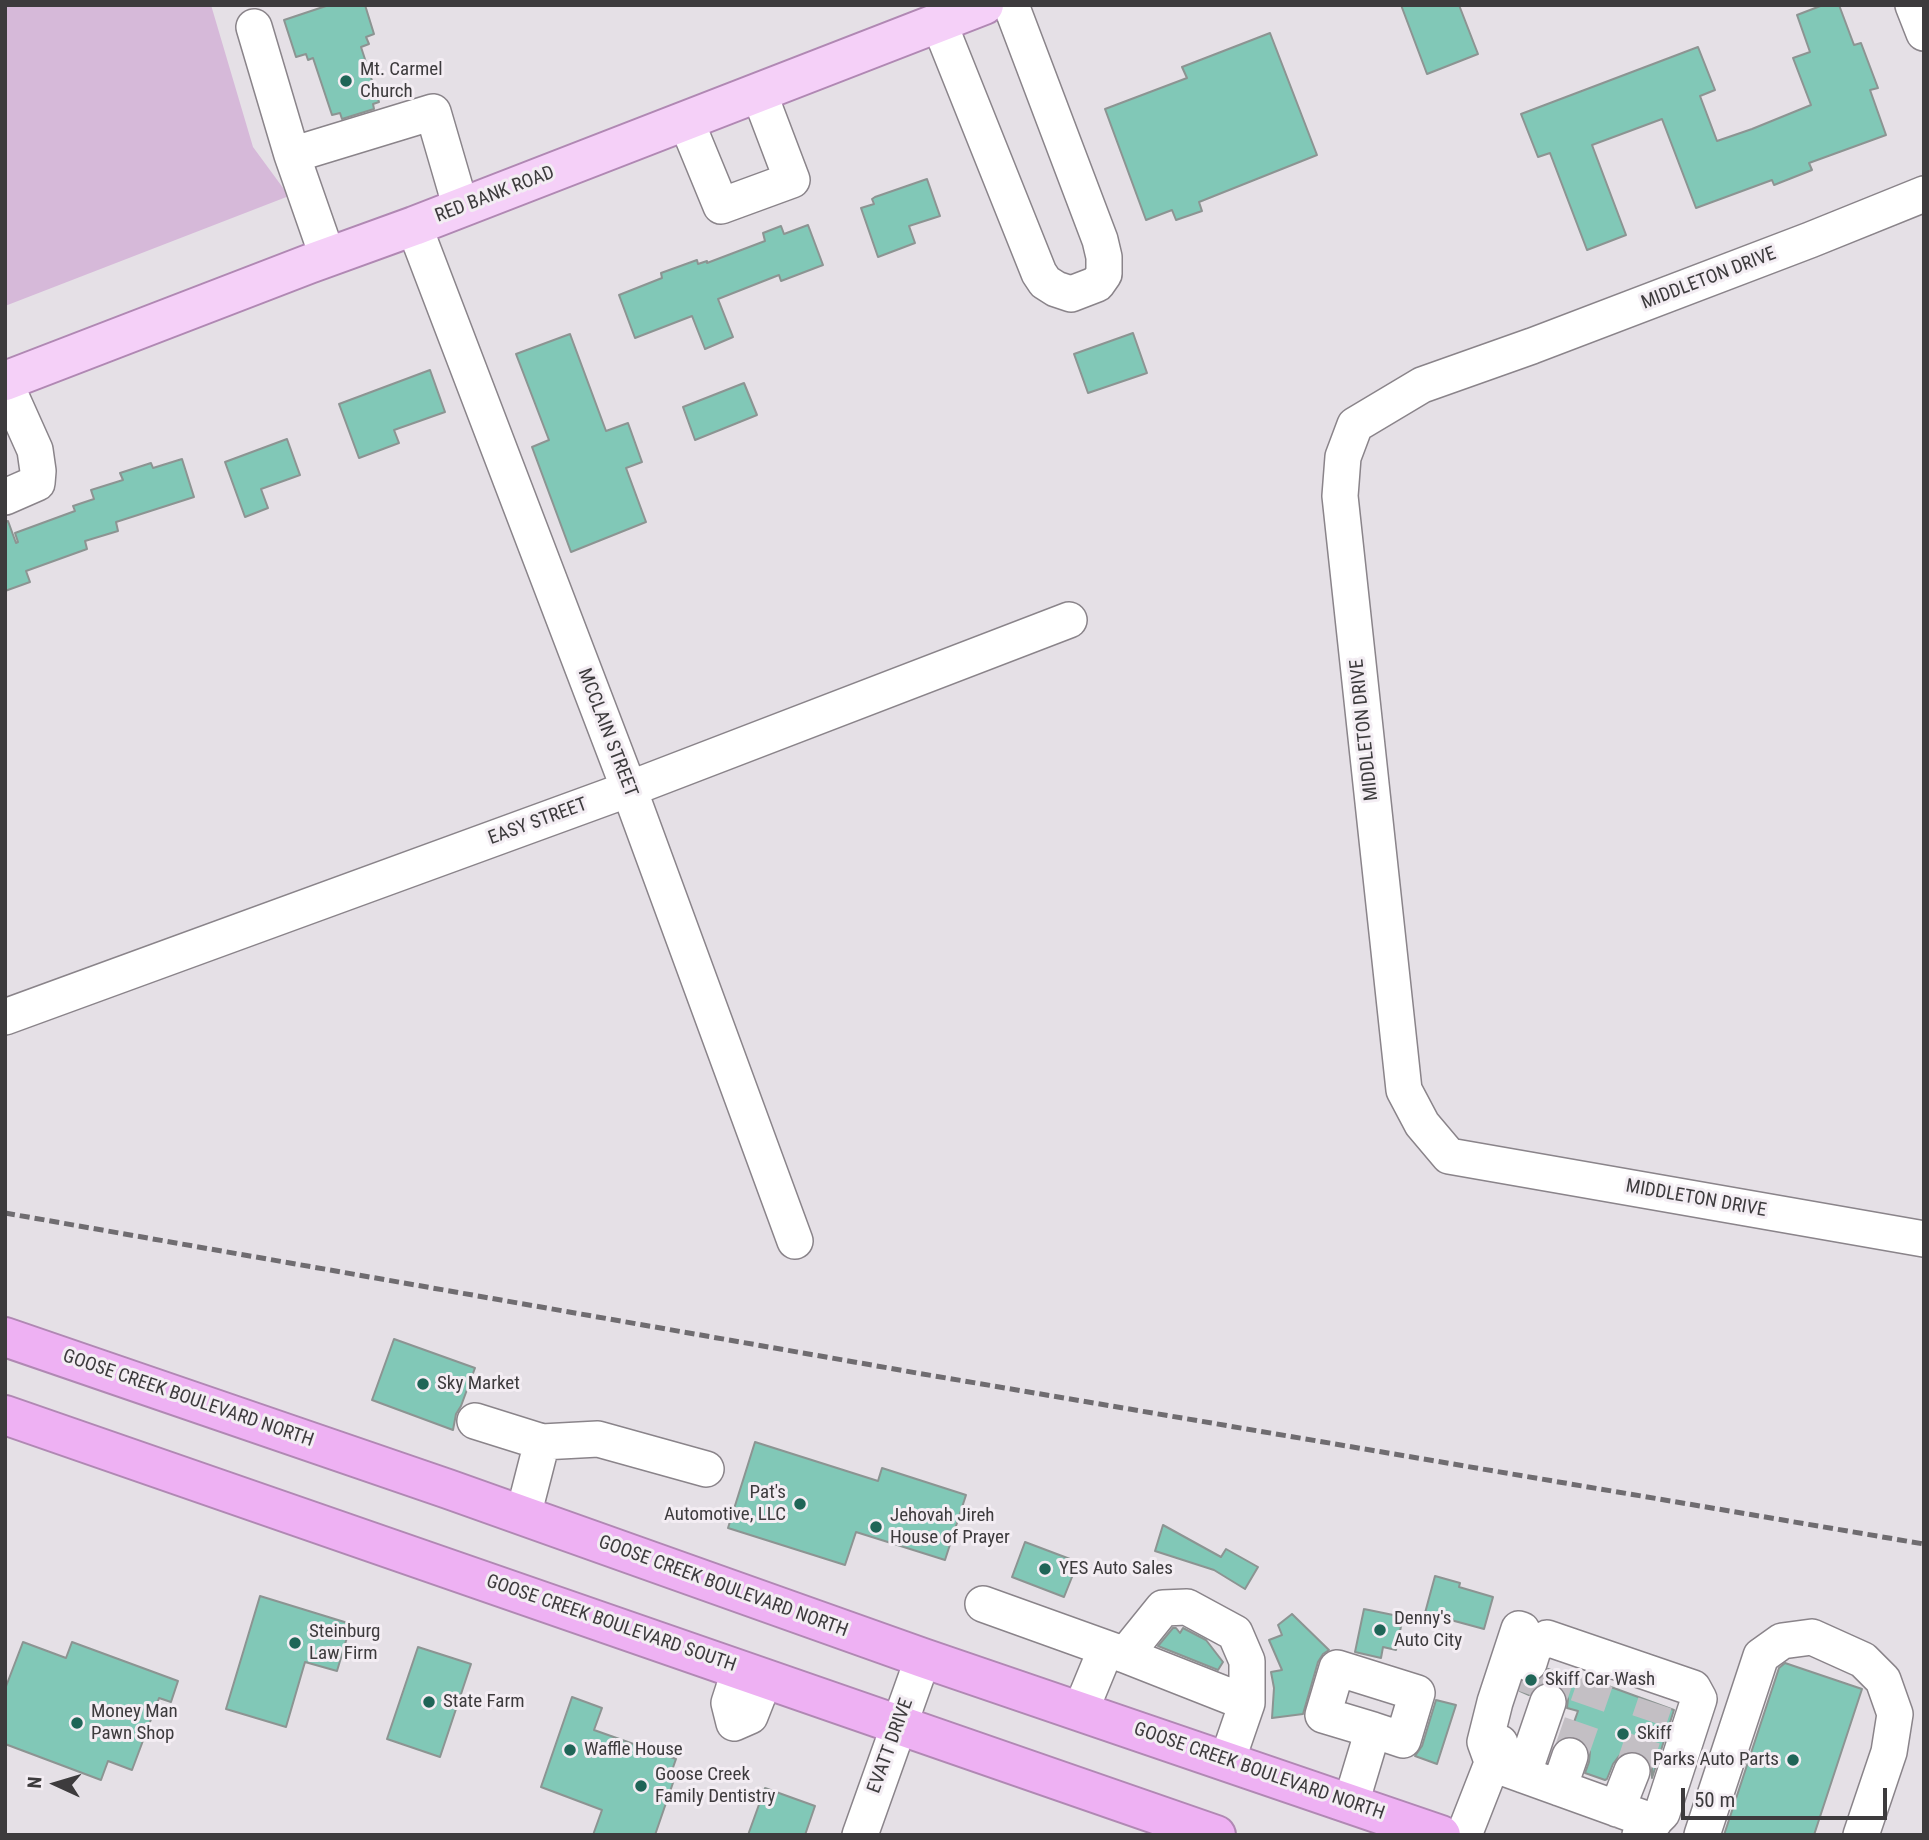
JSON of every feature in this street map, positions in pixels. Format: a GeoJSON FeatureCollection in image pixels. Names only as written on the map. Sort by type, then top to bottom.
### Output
{"type":"FeatureCollection","features":[{"type":"Feature","properties":{"kind":"highway","name":"GOOSE CREEK BOULEVARD NORTH"},"geometry":{"type":"LineString","coordinates":[[5,1337],[923,1658],[1441,1835]]}},
{"type":"Feature","properties":{"kind":"highway","name":"GOOSE CREEK BOULEVARD SOUTH"},"geometry":{"type":"LineString","coordinates":[[5,1415],[1216,1835]]}},
{"type":"Feature","properties":{"kind":"main road","name":"RED BANK ROAD"},"geometry":{"type":"LineString","coordinates":[[5,382],[984,5]]}},
{"type":"Feature","properties":{"kind":"street"},"geometry":{"type":"LineString","coordinates":[[939,23],[1039,273],[1045,282],[1071,294],[1097,284],[1104,274],[1104,257],[1100,240],[1011,5]]}},
{"type":"Feature","properties":{"kind":"street"},"geometry":{"type":"LineString","coordinates":[[1913,5],[1924,33]]}},
{"type":"Feature","properties":{"kind":"street"},"geometry":{"type":"LineString","coordinates":[[254,27],[292,155],[328,258]]}},
{"type":"Feature","properties":{"kind":"street"},"geometry":{"type":"LineString","coordinates":[[686,121],[720,206],[792,180],[759,93]]}},
{"type":"Feature","properties":{"kind":"street"},"geometry":{"type":"LineString","coordinates":[[292,155],[433,112],[461,208]]}},
{"type":"Feature","properties":{"kind":"street","name":"MIDDLETON DRIVE"},"geometry":{"type":"LineString","coordinates":[[1924,194],[1532,346],[1422,385],[1355,425],[1343,457],[1340,496],[1404,1090],[1422,1124],[1449,1156],[1924,1239]]}},
{"type":"Feature","properties":{"kind":"street","name":"MCCLAIN STREET"},"geometry":{"type":"LineString","coordinates":[[414,226],[629,789],[794,1241]]}},
{"type":"Feature","properties":{"kind":"street"},"geometry":{"type":"LineString","coordinates":[[5,382],[35,450],[38,471],[37,483],[5,497]]}},
{"type":"Feature","properties":{"kind":"street","name":"EASY STREET"},"geometry":{"type":"LineString","coordinates":[[5,1017],[629,789],[1069,620]]}},
{"type":"Feature","properties":{"kind":"street"},"geometry":{"type":"LineString","coordinates":[[475,1421],[542,1442],[598,1439],[706,1469]]}},
{"type":"Feature","properties":{"kind":"street"},"geometry":{"type":"LineString","coordinates":[[523,1516],[542,1442]]}},
{"type":"Feature","properties":{"kind":"street"},"geometry":{"type":"LineString","coordinates":[[983,1604],[1247,1703]]}},
{"type":"Feature","properties":{"kind":"street"},"geometry":{"type":"LineString","coordinates":[[1080,1712],[1116,1652],[1163,1608],[1187,1607],[1235,1633],[1247,1661],[1247,1703],[1227,1761]]}},
{"type":"Feature","properties":{"kind":"street"},"geometry":{"type":"LineString","coordinates":[[1519,1629],[1557,1675],[1659,1690],[1693,1688],[1699,1699],[1662,1813],[1647,1828],[1564,1772],[1508,1770],[1485,1742],[1519,1629]]}},
{"type":"Feature","properties":{"kind":"street"},"geometry":{"type":"LineString","coordinates":[[1702,1835],[1761,1656],[1782,1641],[1812,1637],[1863,1660],[1883,1680],[1895,1714],[1889,1752],[1861,1835]]}},
{"type":"Feature","properties":{"kind":"street","name":"EVATT DRIVE"},"geometry":{"type":"LineString","coordinates":[[860,1835],[923,1658]]}},
{"type":"Feature","properties":{"kind":"street"},"geometry":{"type":"LineString","coordinates":[[1464,1835],[1508,1770],[1557,1675]]}},
{"type":"Feature","properties":{"kind":"street"},"geometry":{"type":"LineString","coordinates":[[1508,1770],[1557,1675]]}},
{"type":"Feature","properties":{"kind":"street"},"geometry":{"type":"LineString","coordinates":[[1351,1804],[1373,1730]]}},
{"type":"Feature","properties":{"kind":"street"},"geometry":{"type":"LineString","coordinates":[[1617,1809],[1632,1771]]}},
{"type":"Feature","properties":{"kind":"shaded area"},"geometry":{"type":"Polygon","coordinates":[[[5,5],[211,5],[253,147],[289,196],[5,306],[5,5]]]}},
{"type":"Feature","properties":{"kind":"building","name":"Mt. Carmel Church"},"geometry":{"type":"Polygon","coordinates":[[[329,5],[365,5],[374,34],[366,37],[369,44],[361,47],[379,102],[373,104],[374,109],[342,119],[340,113],[332,115],[313,58],[308,60],[306,54],[296,57],[284,20],[329,5]]]}},
{"type":"Feature","properties":{"kind":"building"},"geometry":{"type":"Polygon","coordinates":[[[1401,5],[1459,5],[1478,54],[1427,74],[1401,5]]]}},
{"type":"Feature","properties":{"kind":"building"},"geometry":{"type":"Polygon","coordinates":[[[1823,5],[1839,5],[1854,45],[1861,43],[1878,88],[1870,90],[1886,135],[1809,163],[1812,170],[1774,185],[1772,180],[1696,208],[1662,119],[1592,145],[1626,235],[1587,250],[1550,153],[1538,157],[1521,114],[1698,47],[1715,90],[1700,96],[1717,141],[1752,129],[1811,105],[1793,58],[1810,52],[1797,15],[1823,5]]]}},
{"type":"Feature","properties":{"kind":"building"},"geometry":{"type":"Polygon","coordinates":[[[1270,33],[1317,155],[1199,202],[1202,211],[1176,220],[1172,210],[1146,220],[1105,109],[1187,78],[1182,67],[1270,33]]]}},
{"type":"Feature","properties":{"kind":"building"},"geometry":{"type":"Polygon","coordinates":[[[927,179],[940,216],[909,226],[915,243],[878,257],[861,208],[874,204],[872,199],[875,197],[927,179]]]}},
{"type":"Feature","properties":{"kind":"building"},"geometry":{"type":"Polygon","coordinates":[[[808,225],[823,265],[781,281],[779,275],[718,299],[733,337],[705,349],[692,316],[635,338],[619,295],[662,278],[661,273],[697,260],[698,264],[707,263],[765,241],[763,233],[781,226],[784,234],[808,225]]]}},
{"type":"Feature","properties":{"kind":"building"},"geometry":{"type":"Polygon","coordinates":[[[1133,333],[1147,373],[1088,393],[1074,354],[1133,333]]]}},
{"type":"Feature","properties":{"kind":"building"},"geometry":{"type":"Polygon","coordinates":[[[570,334],[606,431],[628,423],[642,462],[626,468],[646,522],[571,552],[532,447],[549,440],[516,354],[570,334]]]}},
{"type":"Feature","properties":{"kind":"building"},"geometry":{"type":"Polygon","coordinates":[[[430,370],[445,412],[394,430],[399,443],[359,458],[339,404],[430,370]]]}},
{"type":"Feature","properties":{"kind":"building"},"geometry":{"type":"Polygon","coordinates":[[[744,383],[757,415],[695,440],[683,407],[744,383]]]}},
{"type":"Feature","properties":{"kind":"building"},"geometry":{"type":"Polygon","coordinates":[[[287,439],[300,475],[261,489],[268,508],[245,517],[225,462],[287,439]]]}},
{"type":"Feature","properties":{"kind":"building"},"geometry":{"type":"Polygon","coordinates":[[[182,459],[194,497],[116,522],[118,531],[85,541],[87,549],[26,571],[30,582],[5,591],[5,522],[8,521],[16,543],[15,533],[75,511],[73,506],[94,499],[91,490],[123,480],[120,473],[151,463],[153,468],[182,459]]]}},
{"type":"Feature","properties":{"kind":"building","name":"Sky Market"},"geometry":{"type":"Polygon","coordinates":[[[394,1339],[475,1368],[456,1414],[453,1430],[372,1400],[394,1339]]]}},
{"type":"Feature","properties":{"kind":"building","name":"Pat's Automotive, LLC"},"geometry":{"type":"Polygon","coordinates":[[[755,1442],[878,1481],[882,1468],[966,1495],[945,1560],[856,1532],[845,1565],[728,1528],[755,1442]]]}},
{"type":"Feature","properties":{"kind":"building"},"geometry":{"type":"Polygon","coordinates":[[[1163,1525],[1221,1557],[1226,1549],[1258,1567],[1245,1589],[1214,1570],[1155,1551],[1163,1525]]]}},
{"type":"Feature","properties":{"kind":"building","name":"YES Auto Sales"},"geometry":{"type":"Polygon","coordinates":[[[1025,1542],[1078,1562],[1064,1597],[1012,1577],[1025,1542]]]}},
{"type":"Feature","properties":{"kind":"building"},"geometry":{"type":"Polygon","coordinates":[[[1435,1576],[1460,1583],[1459,1587],[1493,1597],[1484,1629],[1425,1613],[1435,1576]]]}},
{"type":"Feature","properties":{"kind":"building","name":"Steinburg Law Firm"},"geometry":{"type":"Polygon","coordinates":[[[260,1596],[351,1624],[337,1671],[305,1662],[286,1727],[226,1709],[260,1596]]]}},
{"type":"Feature","properties":{"kind":"building","name":"Denny's Auto City"},"geometry":{"type":"Polygon","coordinates":[[[1364,1609],[1403,1617],[1396,1650],[1383,1647],[1381,1658],[1355,1652],[1364,1609]]]}},
{"type":"Feature","properties":{"kind":"building"},"geometry":{"type":"Polygon","coordinates":[[[1292,1614],[1329,1650],[1318,1662],[1303,1714],[1272,1718],[1274,1688],[1271,1672],[1282,1670],[1269,1640],[1282,1635],[1278,1625],[1292,1614]]]}},
{"type":"Feature","properties":{"kind":"building"},"geometry":{"type":"Polygon","coordinates":[[[1173,1628],[1180,1633],[1183,1628],[1206,1640],[1223,1662],[1218,1670],[1158,1646],[1173,1628]]]}},
{"type":"Feature","properties":{"kind":"building","name":"Money Man Pawn Shop"},"geometry":{"type":"Polygon","coordinates":[[[23,1642],[66,1658],[72,1642],[178,1681],[171,1702],[159,1698],[132,1770],[108,1761],[101,1780],[5,1744],[5,1689],[23,1642]]]}},
{"type":"Feature","properties":{"kind":"building","name":"State Farm"},"geometry":{"type":"Polygon","coordinates":[[[418,1647],[471,1664],[440,1757],[387,1739],[418,1647]]]}},
{"type":"Feature","properties":{"kind":"building","name":"Parks Auto Parts"},"geometry":{"type":"Polygon","coordinates":[[[1785,1663],[1862,1689],[1814,1835],[1724,1835],[1779,1668],[1785,1663]]]}},
{"type":"Feature","properties":{"kind":"building"},"geometry":{"type":"Polygon","coordinates":[[[1548,1669],[1587,1683],[1589,1679],[1674,1710],[1652,1778],[1652,1767],[1647,1758],[1630,1751],[1619,1756],[1605,1780],[1585,1773],[1590,1752],[1585,1742],[1569,1736],[1578,1711],[1567,1708],[1568,1699],[1564,1689],[1555,1683],[1545,1682],[1535,1686],[1529,1695],[1520,1691],[1523,1682],[1534,1682],[1543,1677],[1548,1669]]]}},
{"type":"Feature","properties":{"kind":"building"},"geometry":{"type":"Polygon","coordinates":[[[572,1697],[602,1708],[594,1730],[676,1759],[670,1776],[675,1777],[655,1835],[593,1835],[602,1810],[541,1787],[572,1697]]]}},
{"type":"Feature","properties":{"kind":"building"},"geometry":{"type":"Polygon","coordinates":[[[1436,1700],[1456,1705],[1437,1764],[1415,1756],[1422,1746],[1436,1700]]]}},
{"type":"Feature","properties":{"kind":"building"},"geometry":{"type":"Polygon","coordinates":[[[765,1788],[815,1806],[805,1835],[748,1835],[765,1788]]]}},
{"type":"Feature","properties":{"kind":"tunnel"},"geometry":{"type":"LineString","coordinates":[[1519,1691],[1529,1663]]}},
{"type":"Feature","properties":{"kind":"tunnel"},"geometry":{"type":"LineString","coordinates":[[1548,1702],[1558,1673]]}},
{"type":"Feature","properties":{"kind":"tunnel"},"geometry":{"type":"LineString","coordinates":[[1570,1756],[1596,1681]]}},
{"type":"Feature","properties":{"kind":"tunnel"},"geometry":{"type":"LineString","coordinates":[[1632,1771],[1655,1703]]}},
{"type":"Feature","properties":{"kind":"railway"},"geometry":{"type":"LineString","coordinates":[[5,1213],[917,1373],[1924,1544]]}},
{"type":"Feature","properties":{"kind":"place","name":"Mt. Carmel Church"},"geometry":{"type":"Point","coordinates":[346,81]}},
{"type":"Feature","properties":{"kind":"place","name":"Sky Market"},"geometry":{"type":"Point","coordinates":[423,1384]}},
{"type":"Feature","properties":{"kind":"place","name":"Pat's Automotive, LLC"},"geometry":{"type":"Point","coordinates":[800,1504]}},
{"type":"Feature","properties":{"kind":"place","name":"Jehovah Jireh House of Prayer"},"geometry":{"type":"Point","coordinates":[876,1527]}},
{"type":"Feature","properties":{"kind":"place","name":"YES Auto Sales"},"geometry":{"type":"Point","coordinates":[1045,1569]}},
{"type":"Feature","properties":{"kind":"place","name":"Denny's Auto City"},"geometry":{"type":"Point","coordinates":[1380,1630]}},
{"type":"Feature","properties":{"kind":"place","name":"Steinburg Law Firm"},"geometry":{"type":"Point","coordinates":[295,1643]}},
{"type":"Feature","properties":{"kind":"place","name":"Skiff Car Wash"},"geometry":{"type":"Point","coordinates":[1531,1680]}},
{"type":"Feature","properties":{"kind":"place","name":"State Farm"},"geometry":{"type":"Point","coordinates":[429,1702]}},
{"type":"Feature","properties":{"kind":"place","name":"Money Man Pawn Shop"},"geometry":{"type":"Point","coordinates":[77,1723]}},
{"type":"Feature","properties":{"kind":"place","name":"Skiff"},"geometry":{"type":"Point","coordinates":[1623,1734]}},
{"type":"Feature","properties":{"kind":"place","name":"Waffle House"},"geometry":{"type":"Point","coordinates":[570,1750]}},
{"type":"Feature","properties":{"kind":"place","name":"Parks Auto Parts"},"geometry":{"type":"Point","coordinates":[1793,1760]}},
{"type":"Feature","properties":{"kind":"place","name":"Goose Creek Family Dentistry"},"geometry":{"type":"Point","coordinates":[641,1786]}}]}
